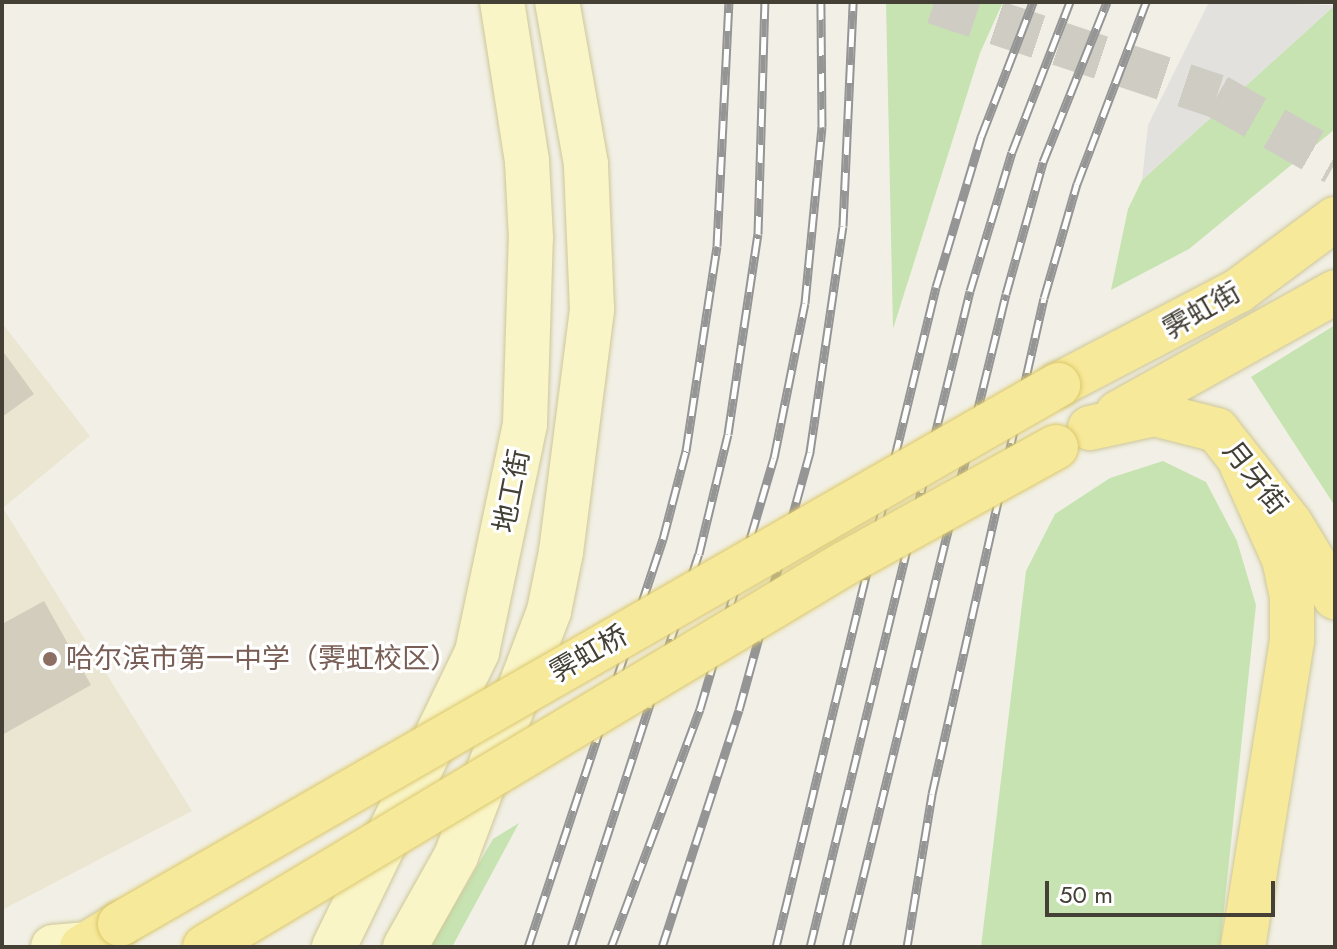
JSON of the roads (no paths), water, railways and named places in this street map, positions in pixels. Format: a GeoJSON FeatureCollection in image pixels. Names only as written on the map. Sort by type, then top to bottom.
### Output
{"type":"FeatureCollection","features":[{"type":"Feature","properties":{"kind":"main road","name":"地工街"},"geometry":{"type":"LineString","coordinates":[[334,947],[477,652],[525,424],[531,223],[502,2]]}},
{"type":"Feature","properties":{"kind":"main road","name":"地工街"},"geometry":{"type":"LineString","coordinates":[[405,947],[456,856],[549,611],[561,552],[592,309],[582,124],[557,2]]}},
{"type":"Feature","properties":{"kind":"main road","name":"霁虹街"},"geometry":{"type":"LineString","coordinates":[[1058,385],[1238,291],[1335,219]]}},
{"type":"Feature","properties":{"kind":"main road","name":"霁虹街"},"geometry":{"type":"LineString","coordinates":[[1073,438],[1335,292]]}},
{"type":"Feature","properties":{"kind":"main road","name":"霁虹桥"},"geometry":{"type":"LineString","coordinates":[[86,940],[1058,385]]}},
{"type":"Feature","properties":{"kind":"main road","name":"月牙街"},"geometry":{"type":"LineString","coordinates":[[1073,438],[1154,414],[1177,416],[1217,430],[1290,523],[1335,597]]}},
{"type":"Feature","properties":{"kind":"main road","name":"霁虹桥"},"geometry":{"type":"LineString","coordinates":[[205,947],[844,564],[1073,438]]}},
{"type":"Feature","properties":{"kind":"main road"},"geometry":{"type":"LineString","coordinates":[[1241,463],[1279,547],[1292,597],[1292,641],[1243,947]]}},
{"type":"Feature","properties":{"kind":"tunnel"},"geometry":{"type":"LineString","coordinates":[[934,2],[1217,96],[1335,163]]}},
{"type":"Feature","properties":{"kind":"railway"},"geometry":{"type":"LineString","coordinates":[[528,947],[663,539],[686,451],[717,246],[729,2]]}},
{"type":"Feature","properties":{"kind":"railway"},"geometry":{"type":"LineString","coordinates":[[571,947],[699,554],[728,434],[758,234],[765,2]]}},
{"type":"Feature","properties":{"kind":"railway"},"geometry":{"type":"LineString","coordinates":[[611,947],[700,709],[774,458],[805,303],[822,127],[821,2]]}},
{"type":"Feature","properties":{"kind":"railway"},"geometry":{"type":"LineString","coordinates":[[662,947],[739,710],[810,452],[843,226],[853,2]]}},
{"type":"Feature","properties":{"kind":"railway"},"geometry":{"type":"LineString","coordinates":[[776,947],[936,287],[981,137],[1033,2]]}},
{"type":"Feature","properties":{"kind":"railway"},"geometry":{"type":"LineString","coordinates":[[810,947],[970,291],[1012,152],[1070,2]]}},
{"type":"Feature","properties":{"kind":"railway"},"geometry":{"type":"LineString","coordinates":[[846,947],[1006,294],[1043,162],[1107,2]]}},
{"type":"Feature","properties":{"kind":"railway"},"geometry":{"type":"LineString","coordinates":[[907,947],[932,794],[1044,298],[1077,184],[1146,2]]}},
{"type":"Feature","properties":{"kind":"place","name":"哈尔滨市第一中学（霁虹校区）"},"geometry":{"type":"Point","coordinates":[50,659]}}]}
